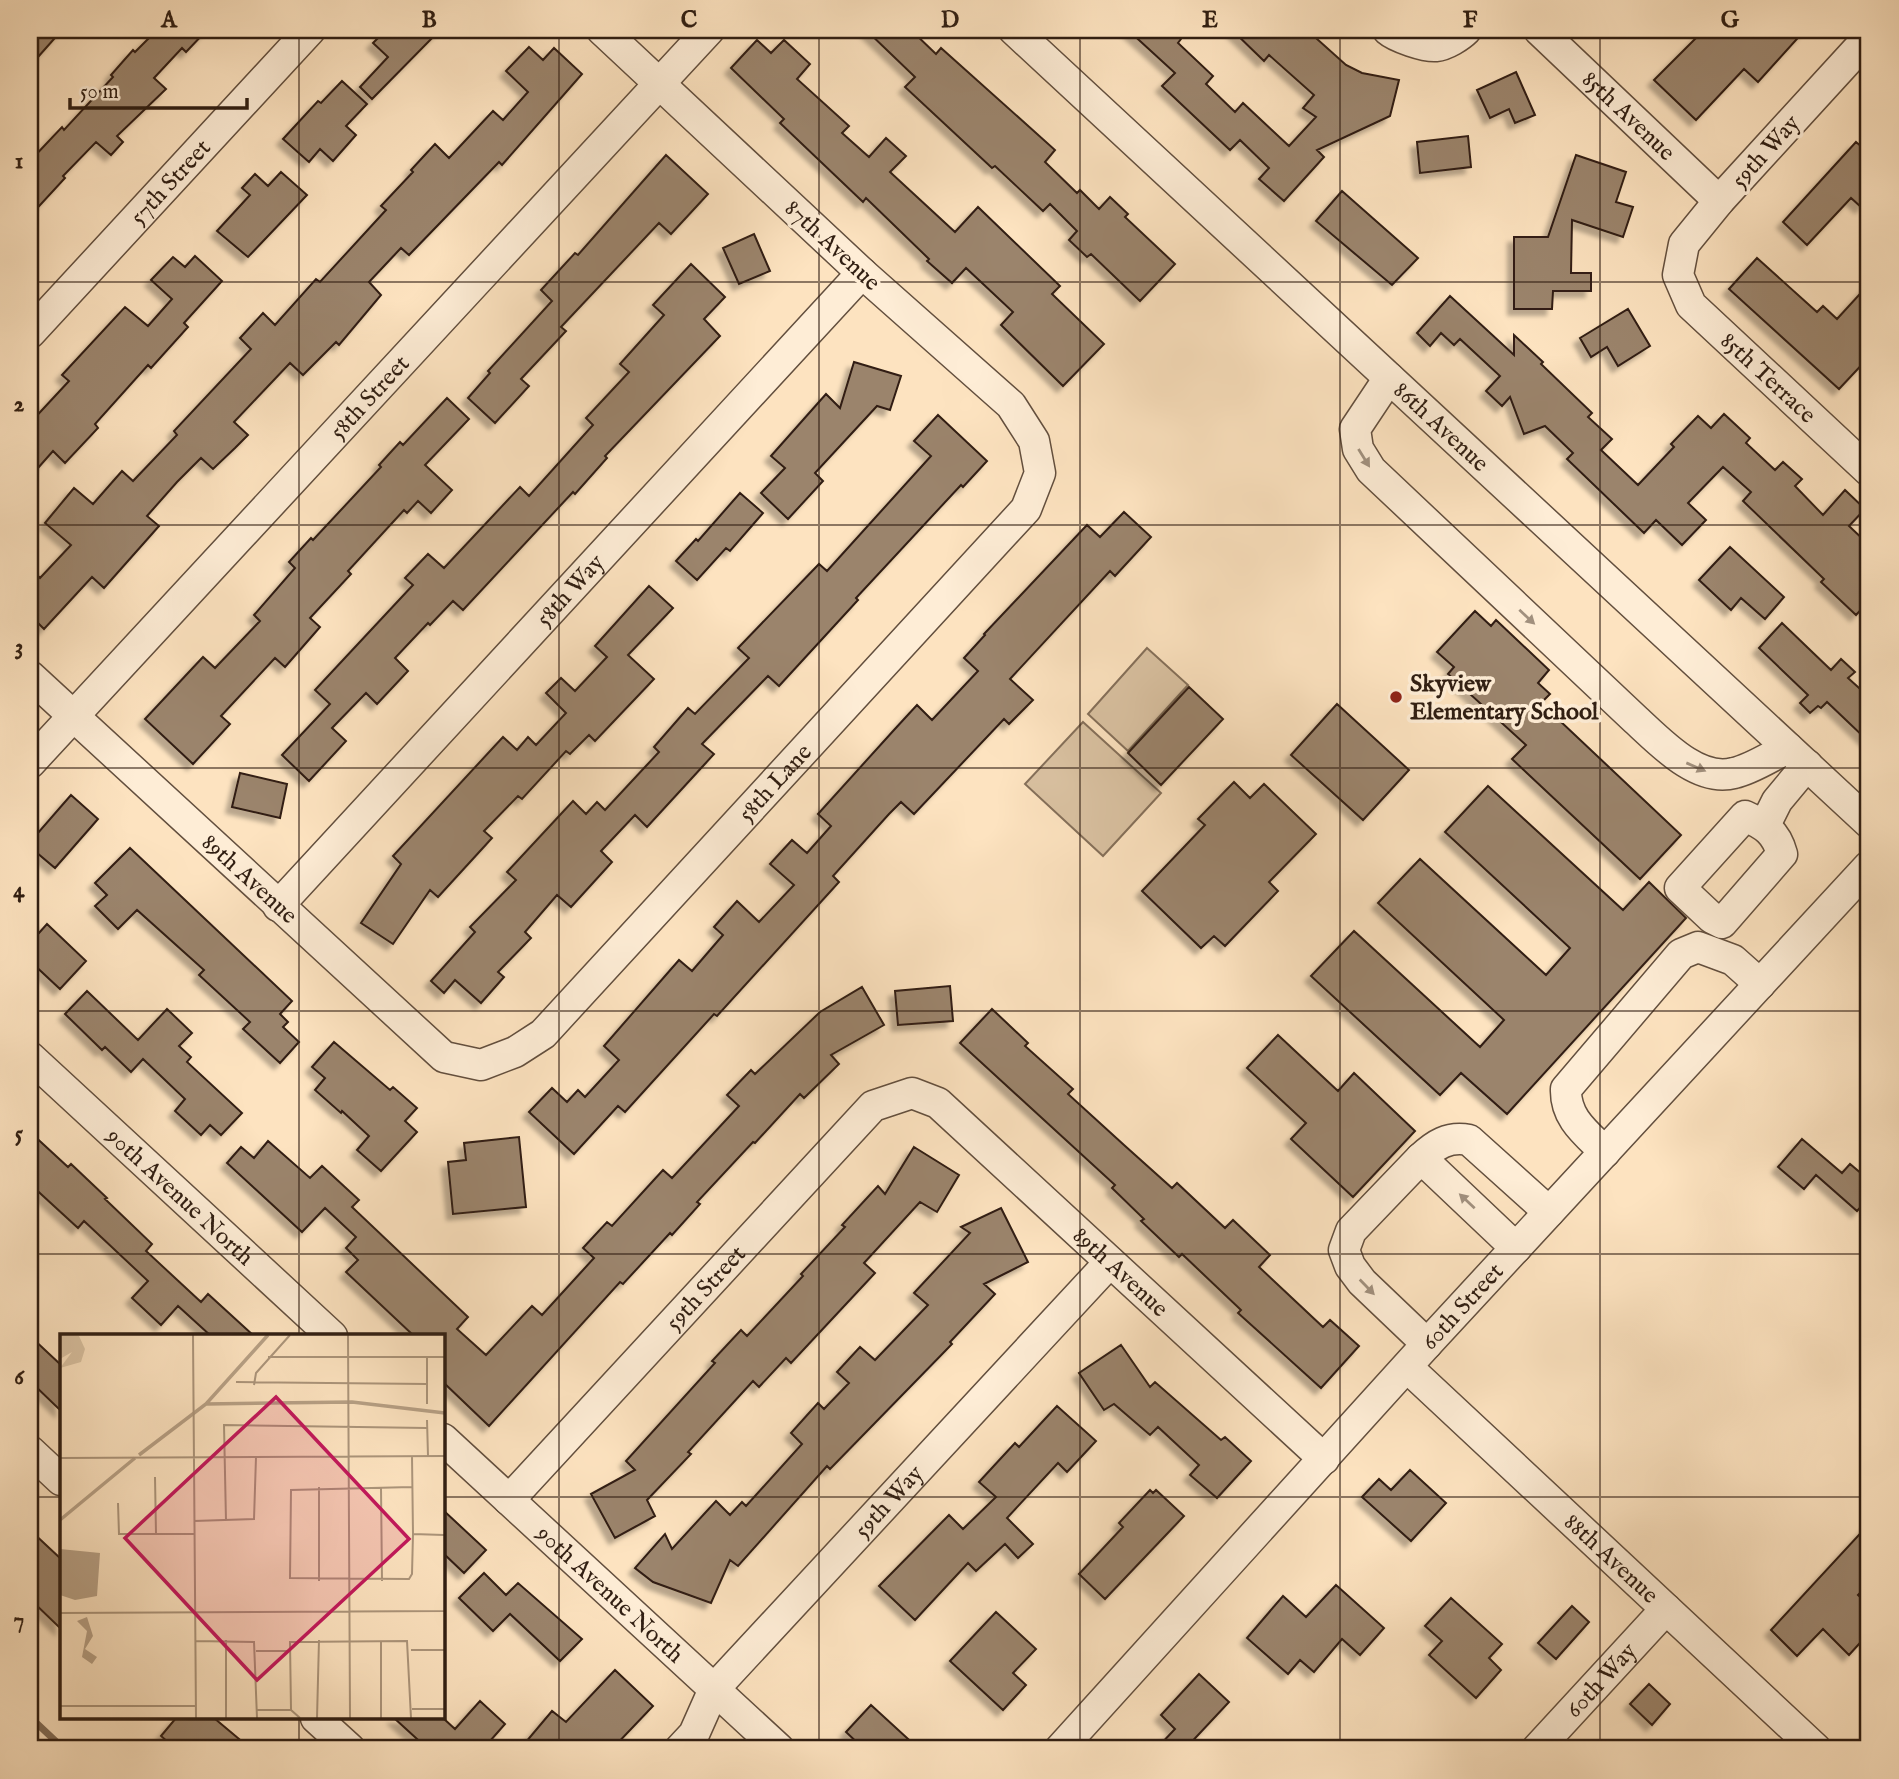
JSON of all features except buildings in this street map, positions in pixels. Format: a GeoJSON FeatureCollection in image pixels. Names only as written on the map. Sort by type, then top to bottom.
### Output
{"type":"FeatureCollection","features":[{"type":"Feature","properties":{"kind":"street","name":"57th Street"},"geometry":{"type":"LineString","coordinates":[[30,333],[310,30]]}},
{"type":"Feature","properties":{"kind":"street","name":"87th Avenue"},"geometry":{"type":"LineString","coordinates":[[602,30],[862,273],[1011,405],[1034,441],[1040,473]]}},
{"type":"Feature","properties":{"kind":"street","name":"58th Street"},"geometry":{"type":"LineString","coordinates":[[30,763],[709,30]]}},
{"type":"Feature","properties":{"kind":"street","name":"86th Avenue"},"geometry":{"type":"LineString","coordinates":[[1014,30],[1869,823]]}},
{"type":"Feature","properties":{"kind":"street"},"geometry":{"type":"LineString","coordinates":[[1388,30],[1395,37],[1436,46],[1460,36],[1466,30]]}},
{"type":"Feature","properties":{"kind":"street","name":"85th Avenue"},"geometry":{"type":"LineString","coordinates":[[1539,30],[1719,201]]}},
{"type":"Feature","properties":{"kind":"street","name":"59th Way"},"geometry":{"type":"LineString","coordinates":[[1678,275],[1684,244],[1719,201],[1869,37]]}},
{"type":"Feature","properties":{"kind":"street","name":"58th Way"},"geometry":{"type":"LineString","coordinates":[[278,906],[862,273]]}},
{"type":"Feature","properties":{"kind":"street","name":"85th Terrace"},"geometry":{"type":"LineString","coordinates":[[1678,275],[1691,305],[1866,462]]}},
{"type":"Feature","properties":{"kind":"street"},"geometry":{"type":"LineString","coordinates":[[1389,378],[1355,429],[1358,449],[1371,470],[1636,720],[1680,760],[1709,772],[1732,774],[1798,757]]}},
{"type":"Feature","properties":{"kind":"street","name":"58th Lane"},"geometry":{"type":"LineString","coordinates":[[481,1065],[515,1052],[543,1034],[1026,509],[1040,473]]}},
{"type":"Feature","properties":{"kind":"street","name":"89th Avenue"},"geometry":{"type":"LineString","coordinates":[[30,676],[444,1057],[481,1065]]}},
{"type":"Feature","properties":{"kind":"street"},"geometry":{"type":"LineString","coordinates":[[1765,825],[1798,757]]}},
{"type":"Feature","properties":{"kind":"street"},"geometry":{"type":"LineString","coordinates":[[1719,955],[1722,923],[1782,854],[1777,839],[1765,825],[1745,816],[1680,888],[1712,918],[1722,923]]}},
{"type":"Feature","properties":{"kind":"street","name":"60th Street"},"geometry":{"type":"LineString","coordinates":[[1060,1749],[1427,1345],[1869,866]]}},
{"type":"Feature","properties":{"kind":"street"},"geometry":{"type":"LineString","coordinates":[[1605,1152],[1574,1120],[1566,1102],[1566,1089],[1681,954],[1698,947],[1733,960],[1760,984]]}},
{"type":"Feature","properties":{"kind":"street","name":"90th Avenue North"},"geometry":{"type":"LineString","coordinates":[[30,1057],[330,1334]]}},
{"type":"Feature","properties":{"kind":"street","name":"89th Avenue"},"geometry":{"type":"LineString","coordinates":[[912,1093],[939,1102],[1324,1459]]}},
{"type":"Feature","properties":{"kind":"street","name":"59th Street"},"geometry":{"type":"LineString","coordinates":[[509,1500],[873,1105],[912,1093]]}},
{"type":"Feature","properties":{"kind":"street"},"geometry":{"type":"LineString","coordinates":[[1427,1345],[1362,1282],[1350,1266],[1344,1250],[1351,1231],[1433,1147],[1447,1140],[1460,1138],[1469,1140],[1549,1212]]}},
{"type":"Feature","properties":{"kind":"street"},"geometry":{"type":"LineString","coordinates":[[1421,1158],[1516,1248]]}},
{"type":"Feature","properties":{"kind":"street","name":"59th Way"},"geometry":{"type":"LineString","coordinates":[[680,1749],[694,1734],[714,1689],[1110,1262]]}},
{"type":"Feature","properties":{"kind":"street","name":"88th Avenue"},"geometry":{"type":"LineString","coordinates":[[1407,1367],[1816,1749]]}},
{"type":"Feature","properties":{"kind":"street","name":"90th Avenue North"},"geometry":{"type":"LineString","coordinates":[[444,1439],[779,1749]]}},
{"type":"Feature","properties":{"kind":"street"},"geometry":{"type":"LineString","coordinates":[[30,1451],[60,1479]]}},
{"type":"Feature","properties":{"kind":"street","name":"60th Way"},"geometry":{"type":"LineString","coordinates":[[1537,1749],[1666,1609]]}},
{"type":"Feature","properties":{"kind":"street"},"geometry":{"type":"LineString","coordinates":[[318,1720],[350,1749]]}},
{"type":"Feature","properties":{"kind":"shaded area"},"geometry":{"type":"Polygon","coordinates":[[[1147,648],[1188,685],[1128,751],[1088,714],[1147,648]]]}},
{"type":"Feature","properties":{"kind":"shaded area"},"geometry":{"type":"Polygon","coordinates":[[[1083,722],[1161,793],[1103,856],[1025,784],[1083,722]]]}},
{"type":"Feature","properties":{"kind":"waterway"},"geometry":{"type":"LineString","coordinates":[[30,1717],[64,1749]]}},
{"type":"Feature","properties":{"kind":"place","name":"Skyview Elementary School"},"geometry":{"type":"Point","coordinates":[1396,697]}}]}
